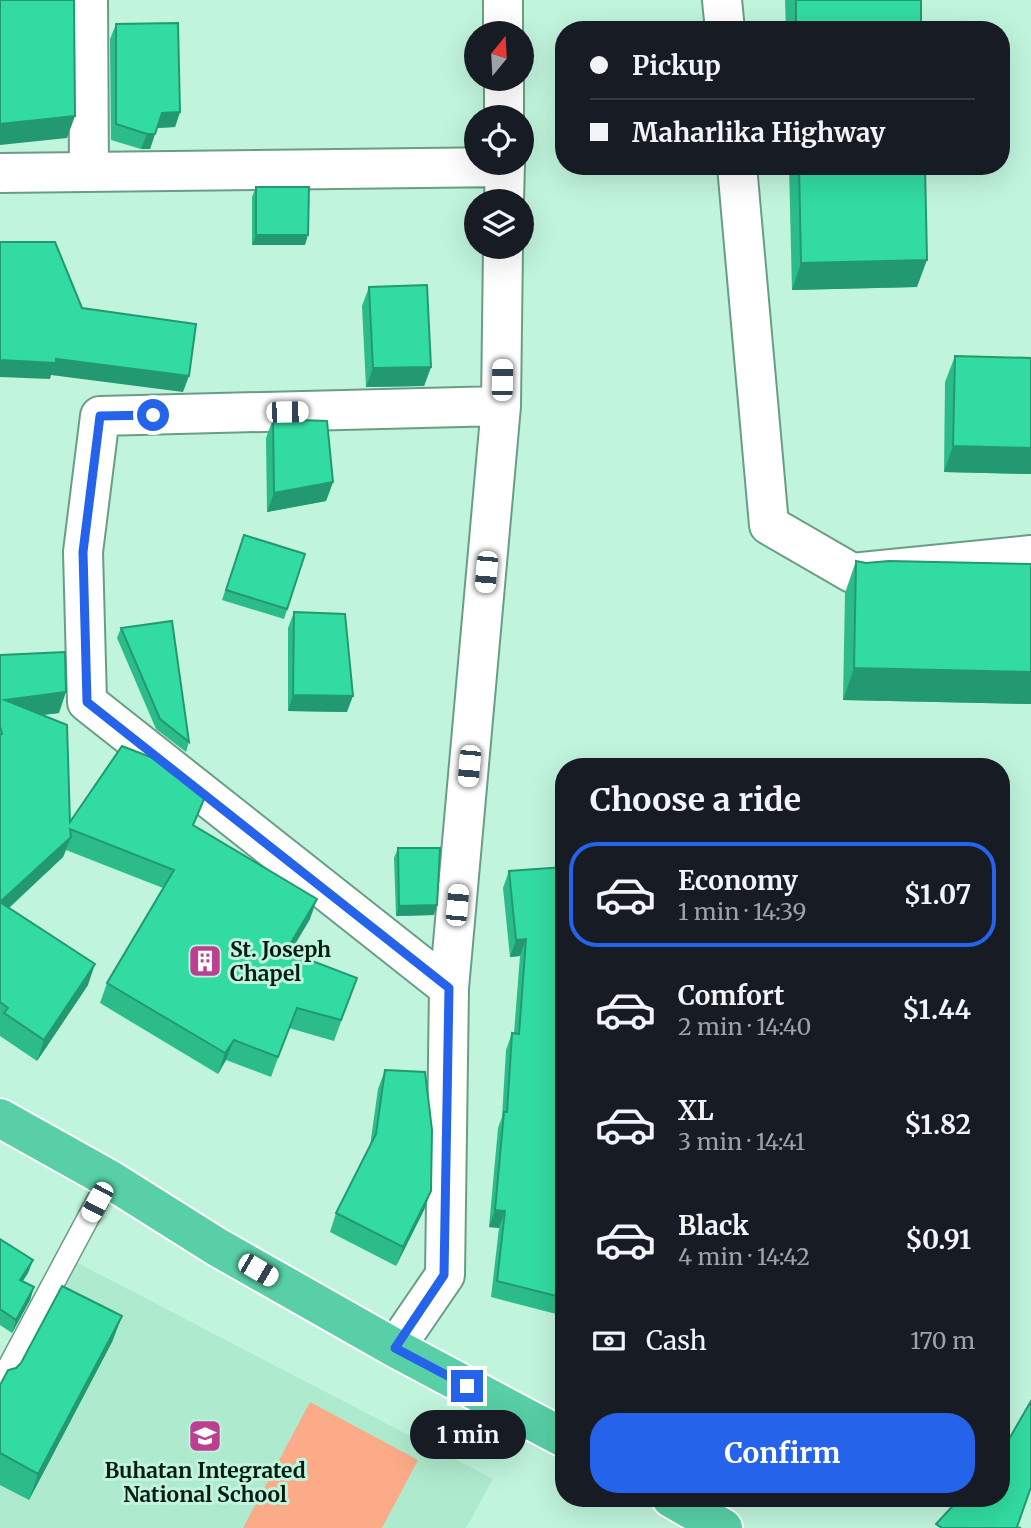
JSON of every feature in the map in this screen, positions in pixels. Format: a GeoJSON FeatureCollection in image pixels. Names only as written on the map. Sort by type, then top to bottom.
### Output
{"type":"FeatureCollection","features":[{"type":"Feature","properties":{"kind":"highway"},"geometry":{"type":"LineString","coordinates":[[0,1118],[109,1179],[217,1247],[395,1348],[555,1433]]}},
{"type":"Feature","properties":{"kind":"highway"},"geometry":{"type":"LineString","coordinates":[[687,1507],[723,1528]]}},
{"type":"Feature","properties":{"kind":"street"},"geometry":{"type":"LineString","coordinates":[[88,0],[89,172]]}},
{"type":"Feature","properties":{"kind":"street"},"geometry":{"type":"LineString","coordinates":[[503,0],[503,21]]}},
{"type":"Feature","properties":{"kind":"street"},"geometry":{"type":"LineString","coordinates":[[722,0],[724,21]]}},
{"type":"Feature","properties":{"kind":"street"},"geometry":{"type":"LineString","coordinates":[[0,173],[504,177]]}},
{"type":"Feature","properties":{"kind":"street"},"geometry":{"type":"LineString","coordinates":[[738,175],[769,525],[852,573],[1031,555]]}},
{"type":"Feature","properties":{"kind":"street"},"geometry":{"type":"LineString","coordinates":[[395,1348],[444,1275],[449,988],[501,406],[503,259]]}},
{"type":"Feature","properties":{"kind":"street"},"geometry":{"type":"LineString","coordinates":[[449,988],[87,702],[83,552],[100,416],[501,406]]}},
{"type":"Feature","properties":{"kind":"lane"},"geometry":{"type":"LineString","coordinates":[[0,1383],[109,1179]]}},
{"type":"Feature","properties":{"kind":"shaded area","name":"Buhatan Integrated National School"},"geometry":{"type":"Polygon","coordinates":[[[70,1259],[493,1479],[466,1528],[0,1528],[0,1393],[70,1259]]]}},
{"type":"Feature","properties":{"kind":"shaded area"},"geometry":{"type":"Polygon","coordinates":[[[310,1402],[418,1460],[382,1528],[243,1528],[310,1402]]]}},
{"type":"Feature","properties":{"kind":"building"},"geometry":{"type":"Polygon","coordinates":[[[0,0],[74,0],[75,116],[0,124],[0,0]]]}},
{"type":"Feature","properties":{"kind":"building"},"geometry":{"type":"Polygon","coordinates":[[[796,0],[921,0],[921,21],[796,21],[796,0]]]}},
{"type":"Feature","properties":{"kind":"building"},"geometry":{"type":"Polygon","coordinates":[[[178,23],[180,112],[162,113],[155,134],[116,124],[116,24],[178,23]]]}},
{"type":"Feature","properties":{"kind":"building"},"geometry":{"type":"Polygon","coordinates":[[[799,175],[925,175],[927,260],[801,263],[799,175]]]}},
{"type":"Feature","properties":{"kind":"building"},"geometry":{"type":"Polygon","coordinates":[[[256,187],[309,187],[308,235],[256,235],[256,187]]]}},
{"type":"Feature","properties":{"kind":"building"},"geometry":{"type":"Polygon","coordinates":[[[0,242],[55,242],[82,308],[196,324],[189,376],[56,359],[56,363],[0,360],[0,242]]]}},
{"type":"Feature","properties":{"kind":"building"},"geometry":{"type":"Polygon","coordinates":[[[427,285],[431,367],[373,368],[369,287],[427,285]]]}},
{"type":"Feature","properties":{"kind":"building"},"geometry":{"type":"Polygon","coordinates":[[[955,356],[1031,358],[1031,448],[953,446],[955,356]]]}},
{"type":"Feature","properties":{"kind":"building"},"geometry":{"type":"Polygon","coordinates":[[[273,419],[327,421],[333,482],[274,493],[273,419]]]}},
{"type":"Feature","properties":{"kind":"building"},"geometry":{"type":"Polygon","coordinates":[[[244,535],[305,554],[287,609],[226,590],[244,535]]]}},
{"type":"Feature","properties":{"kind":"building"},"geometry":{"type":"Polygon","coordinates":[[[856,561],[1031,564],[1031,672],[854,668],[856,561]]]}},
{"type":"Feature","properties":{"kind":"building"},"geometry":{"type":"Polygon","coordinates":[[[294,612],[345,614],[353,696],[293,695],[294,612]]]}},
{"type":"Feature","properties":{"kind":"building"},"geometry":{"type":"Polygon","coordinates":[[[172,621],[189,742],[160,719],[121,628],[172,621]]]}},
{"type":"Feature","properties":{"kind":"building"},"geometry":{"type":"Polygon","coordinates":[[[65,652],[66,692],[5,700],[67,725],[70,822],[122,746],[158,760],[205,797],[193,825],[317,899],[286,951],[357,978],[341,1020],[297,1008],[278,1057],[234,1040],[225,1053],[107,983],[174,870],[70,829],[71,837],[0,902],[0,655],[65,652]]]}},
{"type":"Feature","properties":{"kind":"building"},"geometry":{"type":"Polygon","coordinates":[[[398,848],[440,848],[437,905],[399,906],[398,848]]]}},
{"type":"Feature","properties":{"kind":"building"},"geometry":{"type":"Polygon","coordinates":[[[555,868],[555,1296],[497,1281],[505,1211],[495,1210],[504,1112],[507,1112],[512,1033],[519,1034],[526,939],[516,940],[509,871],[555,868]]]}},
{"type":"Feature","properties":{"kind":"building"},"geometry":{"type":"Polygon","coordinates":[[[0,902],[95,964],[44,1040],[4,1013],[8,1008],[0,1002],[0,902]]]}},
{"type":"Feature","properties":{"kind":"building"},"geometry":{"type":"Polygon","coordinates":[[[385,1070],[425,1072],[432,1130],[431,1191],[403,1247],[336,1213],[376,1134],[385,1070]]]}},
{"type":"Feature","properties":{"kind":"building"},"geometry":{"type":"Polygon","coordinates":[[[0,1239],[33,1260],[20,1280],[34,1287],[16,1320],[0,1309],[0,1239]]]}},
{"type":"Feature","properties":{"kind":"building"},"geometry":{"type":"Polygon","coordinates":[[[62,1286],[122,1316],[38,1474],[0,1453],[0,1385],[8,1370],[21,1363],[62,1286]]]}},
{"type":"Feature","properties":{"kind":"building"},"geometry":{"type":"Polygon","coordinates":[[[1031,1401],[1031,1487],[1017,1527],[1021,1528],[942,1528],[936,1524],[952,1507],[1010,1507],[1010,1437],[1031,1401]]]}},
{"type":"Feature","properties":{"kind":"place","name":"St. Joseph Chapel"},"geometry":{"type":"Point","coordinates":[205,961]}},
{"type":"Feature","properties":{"kind":"place","name":"Buhatan Integrated National School"},"geometry":{"type":"Point","coordinates":[205,1436]}},
{"type":"Feature","properties":{"kind":"route"},"geometry":{"type":"LineString","coordinates":[[153,415],[100,416],[83,552],[87,702],[449,988],[444,1275],[395,1348],[467,1386]]}}]}
